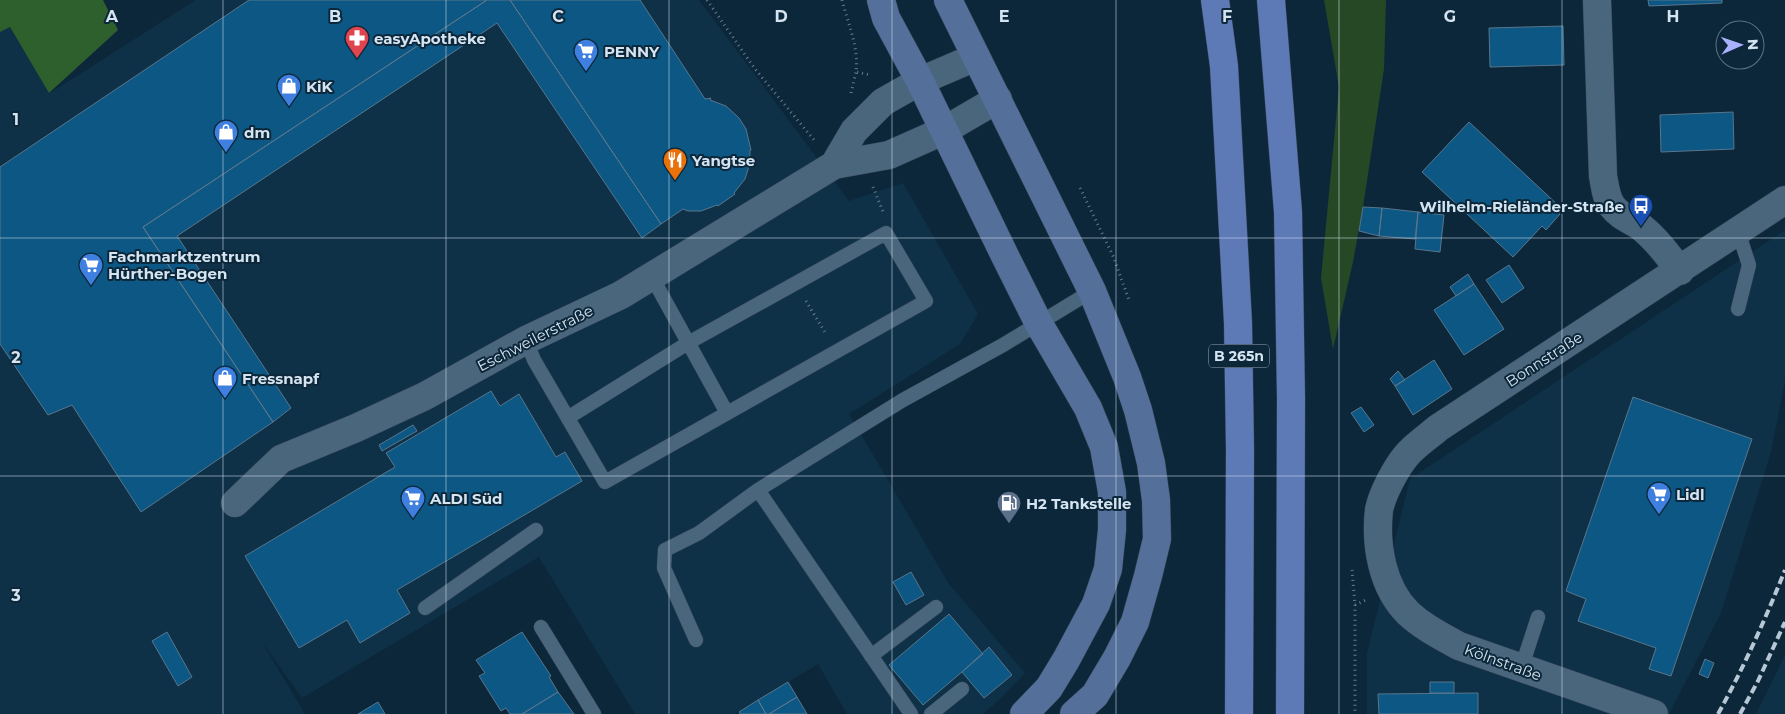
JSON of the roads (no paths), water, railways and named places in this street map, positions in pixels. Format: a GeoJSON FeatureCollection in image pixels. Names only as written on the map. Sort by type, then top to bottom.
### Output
{"type":"FeatureCollection","features":[{"type":"Feature","properties":{"kind":"main road"},"geometry":{"type":"LineString","coordinates":[[881,0],[886,18],[920,81],[1039,324],[1088,408],[1104,447],[1112,492],[1112,530],[1108,569],[1096,604],[1066,660],[1053,681],[1024,714]]}},
{"type":"Feature","properties":{"kind":"main road"},"geometry":{"type":"LineString","coordinates":[[948,0],[1092,292],[1122,362],[1138,410],[1152,463],[1156,500],[1156,539],[1135,622],[1117,658],[1095,695],[1074,714]]}},
{"type":"Feature","properties":{"kind":"main road","name":"B 265n"},"geometry":{"type":"LineString","coordinates":[[1215,0],[1224,66],[1238,323],[1240,450],[1239,714]]}},
{"type":"Feature","properties":{"kind":"main road","name":"B 265n"},"geometry":{"type":"LineString","coordinates":[[1271,0],[1288,212],[1291,398],[1290,714]]}},
{"type":"Feature","properties":{"kind":"street"},"geometry":{"type":"LineString","coordinates":[[1598,0],[1603,176],[1606,194],[1612,207],[1647,233],[1664,249],[1680,271]]}},
{"type":"Feature","properties":{"kind":"street","name":"Eschweilerstraße"},"geometry":{"type":"LineString","coordinates":[[834,165],[854,130],[883,102],[920,81],[976,57]]}},
{"type":"Feature","properties":{"kind":"street","name":"Eschweilerstraße"},"geometry":{"type":"LineString","coordinates":[[234,503],[281,459],[356,428],[425,396],[526,340],[621,295],[834,165],[889,155],[943,131],[998,99]]}},
{"type":"Feature","properties":{"kind":"street","name":"Bonnstraße"},"geometry":{"type":"LineString","coordinates":[[1383,569],[1378,539],[1380,508],[1390,483],[1407,455],[1438,428],[1680,271],[1785,200]]}},
{"type":"Feature","properties":{"kind":"street","name":"Kölnstraße"},"geometry":{"type":"LineString","coordinates":[[1383,569],[1391,590],[1407,612],[1430,631],[1459,646],[1521,669],[1654,714]]}},
{"type":"Feature","properties":{"kind":"lane"},"geometry":{"type":"LineString","coordinates":[[1738,231],[1749,265],[1738,309]]}},
{"type":"Feature","properties":{"kind":"lane"},"geometry":{"type":"LineString","coordinates":[[526,340],[534,360],[569,417],[605,482],[926,301],[886,233],[688,343],[569,417]]}},
{"type":"Feature","properties":{"kind":"lane"},"geometry":{"type":"LineString","coordinates":[[652,277],[727,413]]}},
{"type":"Feature","properties":{"kind":"lane"},"geometry":{"type":"LineString","coordinates":[[696,640],[664,568],[665,550],[700,533],[758,490],[903,400],[1092,292]]}},
{"type":"Feature","properties":{"kind":"lane"},"geometry":{"type":"LineString","coordinates":[[758,490],[910,714]]}},
{"type":"Feature","properties":{"kind":"lane"},"geometry":{"type":"LineString","coordinates":[[425,608],[536,530]]}},
{"type":"Feature","properties":{"kind":"lane"},"geometry":{"type":"LineString","coordinates":[[871,656],[936,607]]}},
{"type":"Feature","properties":{"kind":"lane"},"geometry":{"type":"LineString","coordinates":[[1521,669],[1538,617]]}},
{"type":"Feature","properties":{"kind":"lane"},"geometry":{"type":"LineString","coordinates":[[541,627],[594,714]]}},
{"type":"Feature","properties":{"kind":"lane"},"geometry":{"type":"LineString","coordinates":[[931,714],[962,689]]}},
{"type":"Feature","properties":{"kind":"railway"},"geometry":{"type":"LineString","coordinates":[[1718,714],[1754,643],[1785,570]]}},
{"type":"Feature","properties":{"kind":"railway"},"geometry":{"type":"LineString","coordinates":[[1740,714],[1758,681],[1785,622]]}},
{"type":"Feature","properties":{"kind":"place","name":"easyApotheke"},"geometry":{"type":"Point","coordinates":[357,59]}},
{"type":"Feature","properties":{"kind":"place","name":"PENNY"},"geometry":{"type":"Point","coordinates":[586,72]}},
{"type":"Feature","properties":{"kind":"place","name":"KiK"},"geometry":{"type":"Point","coordinates":[289,107]}},
{"type":"Feature","properties":{"kind":"place","name":"dm"},"geometry":{"type":"Point","coordinates":[226,153]}},
{"type":"Feature","properties":{"kind":"place","name":"Yangtse"},"geometry":{"type":"Point","coordinates":[675,181]}},
{"type":"Feature","properties":{"kind":"place","name":"Wilhelm-Rieländer-Straße"},"geometry":{"type":"Point","coordinates":[1641,227]}},
{"type":"Feature","properties":{"kind":"place","name":"Fachmarktzentrum Hürther-Bogen"},"geometry":{"type":"Point","coordinates":[91,286]}},
{"type":"Feature","properties":{"kind":"place","name":"Fressnapf"},"geometry":{"type":"Point","coordinates":[225,399]}},
{"type":"Feature","properties":{"kind":"place","name":"Lidl"},"geometry":{"type":"Point","coordinates":[1659,515]}},
{"type":"Feature","properties":{"kind":"place","name":"ALDI Süd"},"geometry":{"type":"Point","coordinates":[413,519]}},
{"type":"Feature","properties":{"kind":"place","name":"H2 Tankstelle"},"geometry":{"type":"Point","coordinates":[1009,524]}}]}
